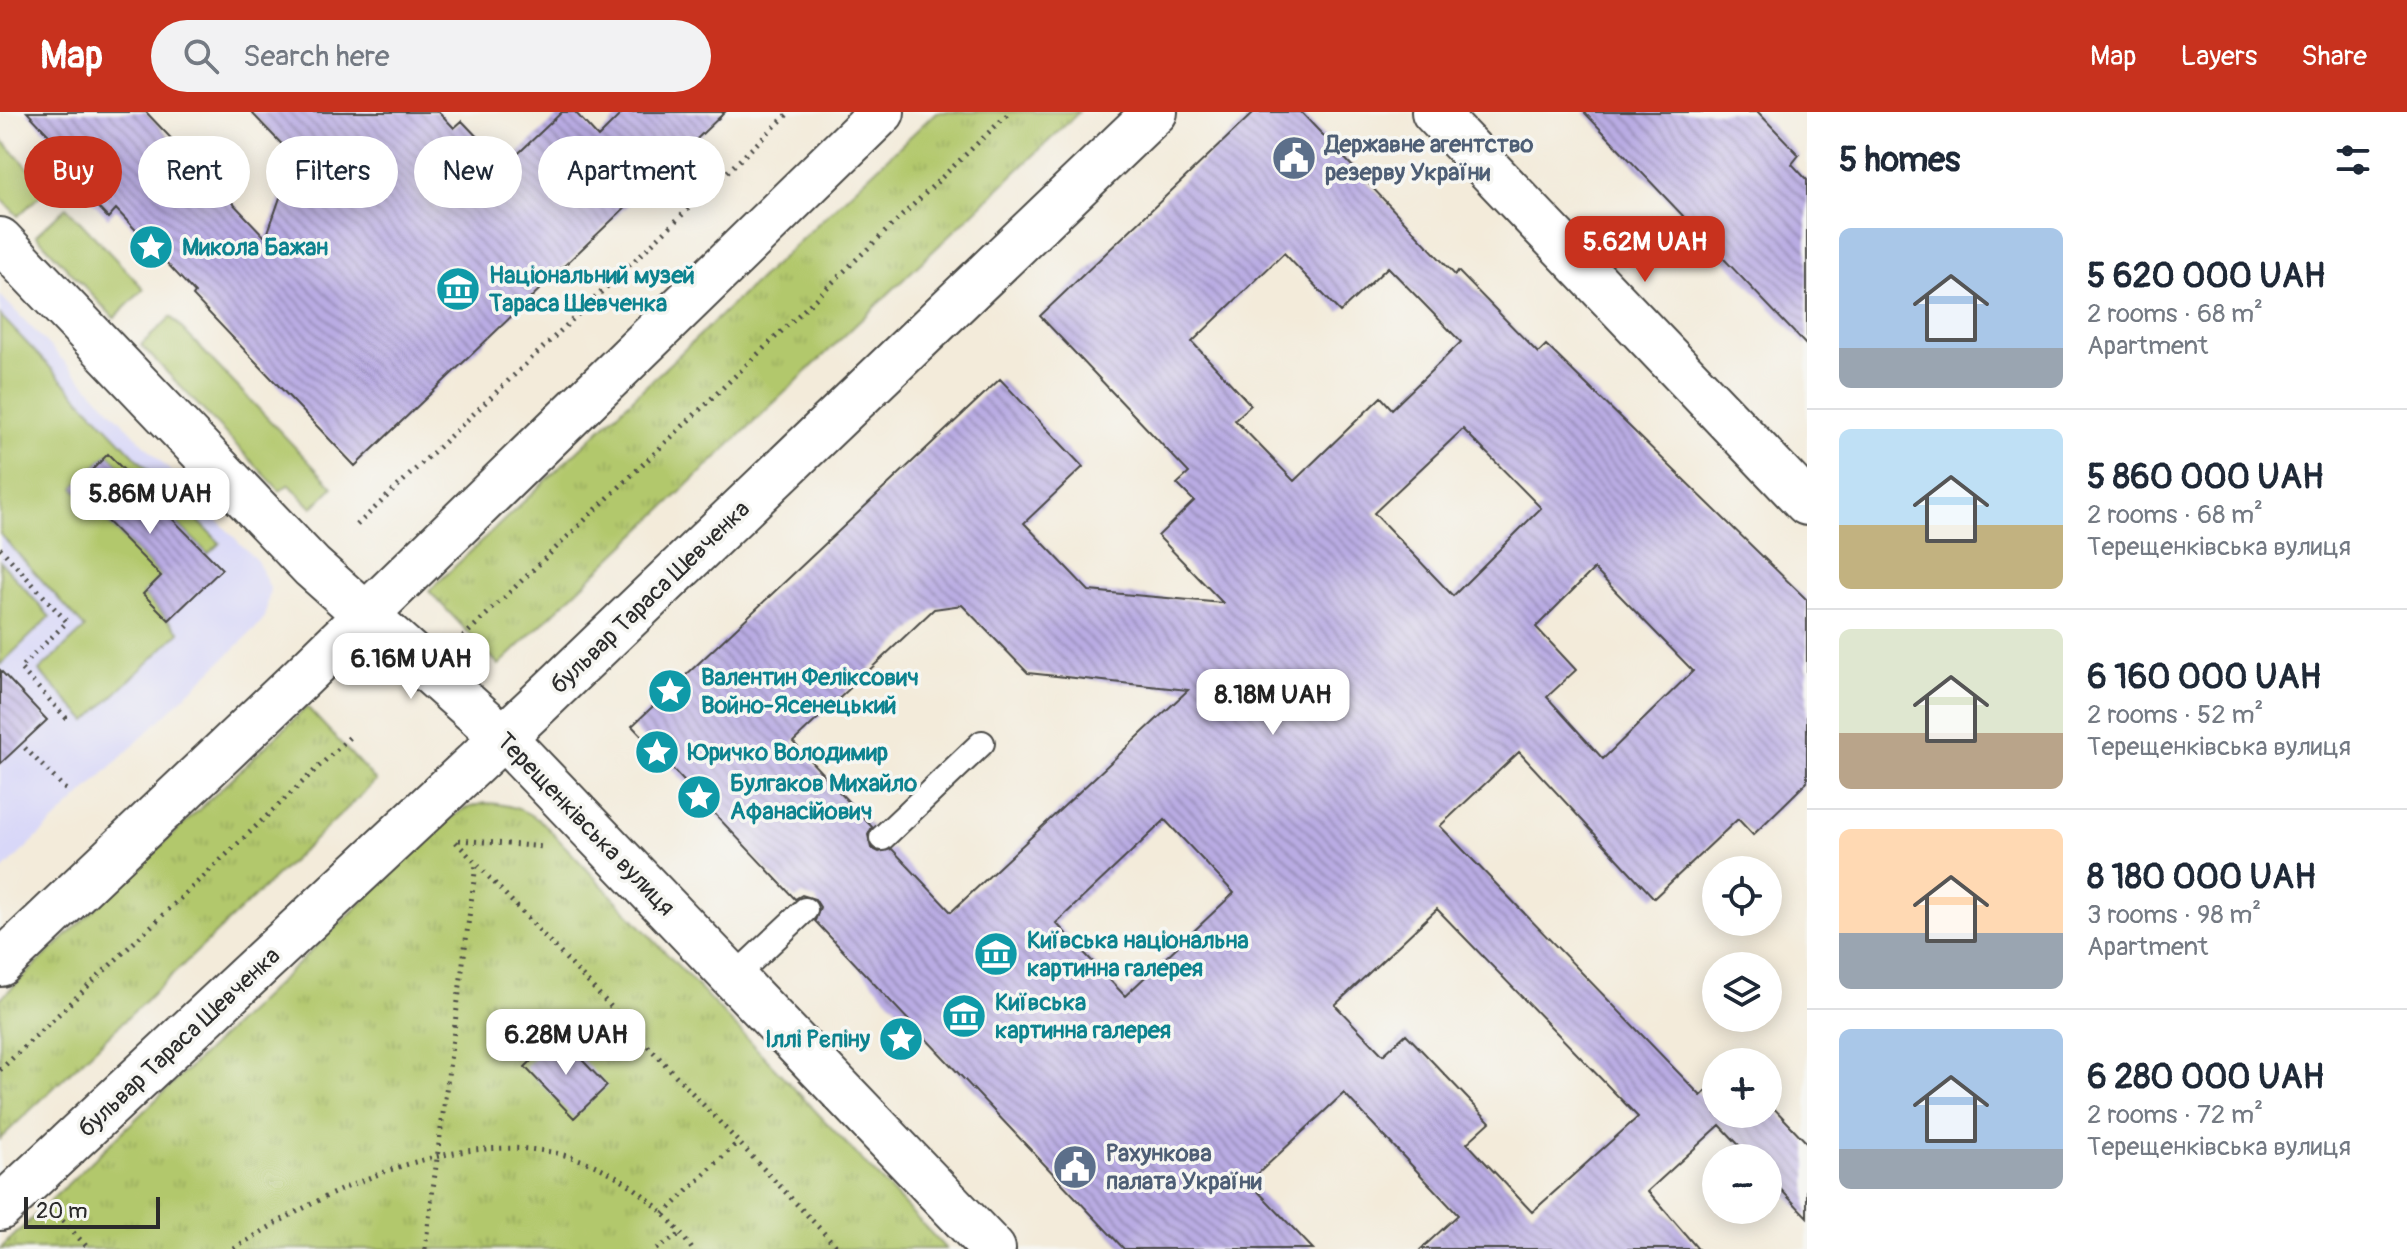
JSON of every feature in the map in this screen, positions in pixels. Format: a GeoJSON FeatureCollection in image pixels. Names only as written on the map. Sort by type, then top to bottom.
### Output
{"type":"FeatureCollection","features":[{"type":"Feature","properties":{"kind":"main road"},"geometry":{"type":"LineString","coordinates":[[0,964],[882,112]]}},
{"type":"Feature","properties":{"kind":"main road","name":"бульвар Тараса Шевченка"},"geometry":{"type":"LineString","coordinates":[[0,1208],[502,736],[1155,112]]}},
{"type":"Feature","properties":{"kind":"main road"},"geometry":{"type":"LineString","coordinates":[[1434,112],[1807,503]]}},
{"type":"Feature","properties":{"kind":"main road","name":"Терещенківська вулиця"},"geometry":{"type":"LineString","coordinates":[[0,240],[312,567],[502,736],[993,1249]]}},
{"type":"Feature","properties":{"kind":"lane"},"geometry":{"type":"LineString","coordinates":[[882,838],[982,743]]}},
{"type":"Feature","properties":{"kind":"lane"},"geometry":{"type":"LineString","coordinates":[[733,978],[805,910]]}},
{"type":"Feature","properties":{"kind":"path"},"geometry":{"type":"LineString","coordinates":[[357,525],[790,112]]}},
{"type":"Feature","properties":{"kind":"path"},"geometry":{"type":"LineString","coordinates":[[463,637],[1010,112]]}},
{"type":"Feature","properties":{"kind":"path"},"geometry":{"type":"LineString","coordinates":[[0,548],[67,622],[20,668],[69,721]]}},
{"type":"Feature","properties":{"kind":"path"},"geometry":{"type":"LineString","coordinates":[[0,1070],[353,734]]}},
{"type":"Feature","properties":{"kind":"path"},"geometry":{"type":"LineString","coordinates":[[25,748],[68,792]]}},
{"type":"Feature","properties":{"kind":"path"},"geometry":{"type":"LineString","coordinates":[[547,847],[452,839],[839,1249]]}},
{"type":"Feature","properties":{"kind":"path"},"geometry":{"type":"LineString","coordinates":[[425,1249],[476,864]]}},
{"type":"Feature","properties":{"kind":"path"},"geometry":{"type":"LineString","coordinates":[[664,1214],[738,1142]]}},
{"type":"Feature","properties":{"kind":"path"},"geometry":{"type":"LineString","coordinates":[[234,1249],[291,1212],[337,1189],[437,1156],[507,1146],[554,1152],[599,1167],[618,1177],[664,1214],[692,1249]]}},
{"type":"Feature","properties":{"kind":"path"},"geometry":{"type":"LineString","coordinates":[[57,1215],[89,1249]]}},
{"type":"Feature","properties":{"kind":"path"},"geometry":{"type":"LineString","coordinates":[[656,1249],[681,1234]]}},
{"type":"Feature","properties":{"kind":"shaded area"},"geometry":{"type":"Polygon","coordinates":[[[0,295],[257,561],[270,588],[265,617],[255,629],[0,873],[0,295]]]}},
{"type":"Feature","properties":{"kind":"green space"},"geometry":{"type":"Polygon","coordinates":[[[936,112],[1079,112],[499,665],[429,591],[936,112]]]}},
{"type":"Feature","properties":{"kind":"green space"},"geometry":{"type":"Polygon","coordinates":[[[0,138],[24,163],[24,208],[27,208],[18,216],[0,197],[0,138]]]}},
{"type":"Feature","properties":{"kind":"green space"},"geometry":{"type":"Polygon","coordinates":[[[67,208],[144,289],[114,318],[36,235],[67,208]]]}},
{"type":"Feature","properties":{"kind":"green space"},"geometry":{"type":"Polygon","coordinates":[[[0,315],[155,477],[143,489],[108,454],[74,488],[161,576],[143,594],[180,632],[87,721],[39,671],[85,628],[0,534],[0,315]]]}},
{"type":"Feature","properties":{"kind":"green space"},"geometry":{"type":"Polygon","coordinates":[[[171,317],[333,487],[312,508],[289,484],[280,491],[141,345],[171,317]]]}},
{"type":"Feature","properties":{"kind":"green space"},"geometry":{"type":"Polygon","coordinates":[[[168,490],[220,543],[208,554],[156,502],[168,490]]]}},
{"type":"Feature","properties":{"kind":"green space"},"geometry":{"type":"Polygon","coordinates":[[[0,561],[50,617],[0,665],[0,561]]]}},
{"type":"Feature","properties":{"kind":"green space"},"geometry":{"type":"Polygon","coordinates":[[[307,707],[376,781],[0,1139],[0,999],[307,707]]]}},
{"type":"Feature","properties":{"kind":"green space"},"geometry":{"type":"Polygon","coordinates":[[[485,803],[516,808],[543,823],[946,1249],[0,1249],[447,821],[464,809],[485,803]]]}},
{"type":"Feature","properties":{"kind":"building","name":"Національний музей Тараса Шевченка"},"geometry":{"type":"Polygon","coordinates":[[[27,112],[146,112],[169,136],[138,136],[138,208],[237,208],[266,238],[276,208],[398,208],[398,136],[274,136],[251,112],[439,112],[454,128],[462,121],[476,136],[414,136],[414,208],[522,208],[522,150],[562,112],[575,112],[597,136],[538,136],[538,208],[625,208],[355,466],[193,296],[195,293],[116,209],[108,218],[98,208],[122,208],[122,136],[50,136],[27,112]]]}},
{"type":"Feature","properties":{"kind":"building","name":"Національний музей Тараса Шевченка"},"geometry":{"type":"Polygon","coordinates":[[[623,112],[725,112],[700,136],[599,136],[623,112]]]}},
{"type":"Feature","properties":{"kind":"building"},"geometry":{"type":"Polygon","coordinates":[[[1254,112],[1301,112],[1455,275],[1458,271],[1538,353],[1546,345],[1807,600],[1807,782],[1753,835],[1738,819],[1654,898],[1519,752],[1440,826],[1702,1095],[1702,1128],[1717,1128],[1648,1191],[1698,1249],[1421,1249],[1458,1215],[1344,1093],[1249,1182],[1313,1249],[1124,1249],[815,921],[820,907],[815,899],[802,895],[795,899],[632,726],[1000,379],[1083,467],[1024,523],[1089,591],[1223,603],[1158,536],[1194,501],[1177,484],[1189,473],[1040,316],[1254,112]],[[1284,253],[1192,342],[1251,405],[1235,420],[1294,481],[1381,397],[1392,409],[1461,342],[1388,267],[1340,312],[1284,253]],[[1463,429],[1374,513],[1453,596],[1541,508],[1463,429]],[[1594,569],[1536,627],[1576,670],[1547,697],[1603,759],[1693,671],[1594,569]],[[962,605],[934,609],[793,742],[872,827],[868,835],[871,848],[879,852],[892,849],[951,912],[1188,690],[1028,673],[962,605]],[[1165,820],[1056,923],[1125,996],[1234,893],[1165,820]],[[1437,909],[1335,1005],[1383,1055],[1406,1034],[1490,1122],[1467,1143],[1532,1212],[1638,1117],[1437,909]]]}},
{"type":"Feature","properties":{"kind":"building"},"geometry":{"type":"Polygon","coordinates":[[[1584,112],[1758,112],[1799,155],[1792,164],[1807,180],[1807,346],[1584,112]]]}},
{"type":"Feature","properties":{"kind":"building"},"geometry":{"type":"Polygon","coordinates":[[[108,454],[222,569],[169,620],[143,594],[161,576],[74,488],[108,454]]]}},
{"type":"Feature","properties":{"kind":"building"},"geometry":{"type":"Polygon","coordinates":[[[0,670],[47,720],[0,764],[0,670]]]}},
{"type":"Feature","properties":{"kind":"building"},"geometry":{"type":"Polygon","coordinates":[[[563,1040],[607,1086],[574,1118],[525,1067],[550,1043],[555,1048],[563,1040]]]}},
{"type":"Feature","properties":{"kind":"building"},"geometry":{"type":"Polygon","coordinates":[[[1782,1117],[1807,1143],[1807,1217],[1782,1191],[1782,1144],[1738,1144],[1723,1128],[1782,1128],[1782,1117]]]}},
{"type":"Feature","properties":{"kind":"place","name":"Державне агентство резерву України"},"geometry":{"type":"Point","coordinates":[1294,158]}},
{"type":"Feature","properties":{"kind":"place","name":"Микола Бажан"},"geometry":{"type":"Point","coordinates":[151,247]}},
{"type":"Feature","properties":{"kind":"place","name":"Національний музей Тараса Шевченка"},"geometry":{"type":"Point","coordinates":[458,289]}},
{"type":"Feature","properties":{"kind":"place","name":"Валентин Феліксович Войно-Ясенецький"},"geometry":{"type":"Point","coordinates":[670,691]}},
{"type":"Feature","properties":{"kind":"place","name":"Юричко Володимир"},"geometry":{"type":"Point","coordinates":[657,752]}},
{"type":"Feature","properties":{"kind":"place","name":"Булгаков Михайло Афанасійович"},"geometry":{"type":"Point","coordinates":[699,797]}},
{"type":"Feature","properties":{"kind":"place","name":"Київська національна картинна галерея"},"geometry":{"type":"Point","coordinates":[996,954]}},
{"type":"Feature","properties":{"kind":"place","name":"Київська картинна галерея"},"geometry":{"type":"Point","coordinates":[964,1016]}},
{"type":"Feature","properties":{"kind":"place","name":"Іллі Рєпіну"},"geometry":{"type":"Point","coordinates":[901,1039]}},
{"type":"Feature","properties":{"kind":"place","name":"Рахункова палата України"},"geometry":{"type":"Point","coordinates":[1075,1167]}}]}
